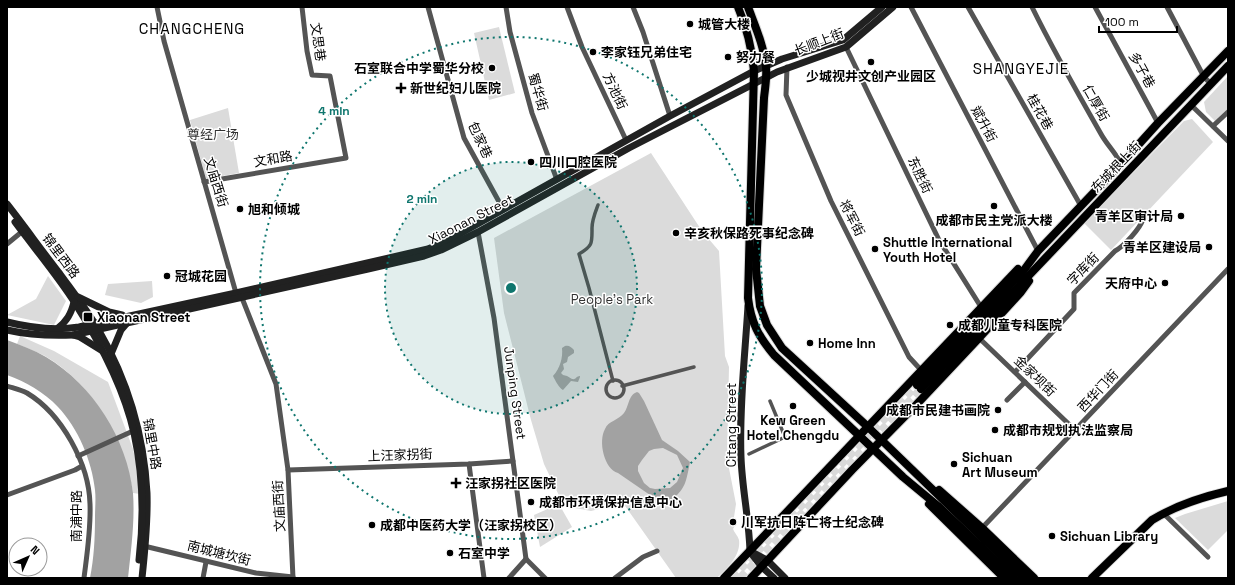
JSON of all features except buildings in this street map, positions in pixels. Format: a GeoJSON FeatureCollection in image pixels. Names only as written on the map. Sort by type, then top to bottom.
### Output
{"type":"FeatureCollection","features":[{"type":"Feature","properties":{"kind":"main road"},"geometry":{"type":"LineString","coordinates":[[738,7],[752,49],[754,71],[748,298],[750,314],[754,326],[762,340],[774,355],[903,477],[1002,578]]}},
{"type":"Feature","properties":{"kind":"main road"},"geometry":{"type":"LineString","coordinates":[[748,7],[761,44],[766,66],[756,269],[760,306],[767,325],[782,348],[868,427],[1024,578]]}},
{"type":"Feature","properties":{"kind":"main road","name":"长顺上街"},"geometry":{"type":"LineString","coordinates":[[754,71],[782,59],[843,40],[882,7]]}},
{"type":"Feature","properties":{"kind":"main road","name":"长顺上街"},"geometry":{"type":"LineString","coordinates":[[766,78],[787,67],[846,47],[893,7]]}},
{"type":"Feature","properties":{"kind":"main road","name":"东城根上街"},"geometry":{"type":"LineString","coordinates":[[724,578],[981,307],[1023,264],[1038,251],[1228,51]]}},
{"type":"Feature","properties":{"kind":"main road","name":"东城根上街"},"geometry":{"type":"LineString","coordinates":[[1038,251],[1024,270],[919,387],[1039,265],[1228,66]]}},
{"type":"Feature","properties":{"kind":"main road","name":"Xiaonan Street"},"geometry":{"type":"LineString","coordinates":[[93,327],[127,323],[428,249],[447,241],[626,140],[754,71]]}},
{"type":"Feature","properties":{"kind":"main road","name":"Xiaonan Street"},"geometry":{"type":"LineString","coordinates":[[93,327],[124,316],[239,295],[424,256],[441,250],[478,232],[629,148],[766,78]]}},
{"type":"Feature","properties":{"kind":"main road","name":"锦里西路"},"geometry":{"type":"LineString","coordinates":[[7,204],[24,230],[75,299],[93,327]]}},
{"type":"Feature","properties":{"kind":"main road","name":"锦里西路"},"geometry":{"type":"LineString","coordinates":[[7,211],[24,230]]}},
{"type":"Feature","properties":{"kind":"main road","name":"东城根上街"},"geometry":{"type":"LineString","coordinates":[[751,578],[979,338],[1021,292],[1039,265]]}},
{"type":"Feature","properties":{"kind":"main road","name":"Citang Street"},"geometry":{"type":"LineString","coordinates":[[748,298],[741,421],[741,457],[749,527],[750,551]]}},
{"type":"Feature","properties":{"kind":"main road"},"geometry":{"type":"LineString","coordinates":[[57,329],[67,320],[71,313],[75,299],[124,316]]}},
{"type":"Feature","properties":{"kind":"main road"},"geometry":{"type":"LineString","coordinates":[[7,322],[27,327],[57,329],[93,327]]}},
{"type":"Feature","properties":{"kind":"main road"},"geometry":{"type":"LineString","coordinates":[[110,354],[121,330],[127,323]]}},
{"type":"Feature","properties":{"kind":"main road"},"geometry":{"type":"LineString","coordinates":[[73,335],[93,327]]}},
{"type":"Feature","properties":{"kind":"main road","name":"锦里中路"},"geometry":{"type":"LineString","coordinates":[[93,327],[124,402],[133,431],[141,479],[143,546],[137,578]]}},
{"type":"Feature","properties":{"kind":"main road","name":"锦里中路"},"geometry":{"type":"LineString","coordinates":[[93,327],[110,354],[133,410],[141,438],[147,494],[142,578]]}},
{"type":"Feature","properties":{"kind":"main road"},"geometry":{"type":"LineString","coordinates":[[7,330],[29,335],[73,335],[80,337],[102,351]]}},
{"type":"Feature","properties":{"kind":"main road"},"geometry":{"type":"LineString","coordinates":[[911,469],[952,501],[1034,578]]}},
{"type":"Feature","properties":{"kind":"main road"},"geometry":{"type":"LineString","coordinates":[[903,477],[938,506],[1014,578]]}},
{"type":"Feature","properties":{"kind":"main road"},"geometry":{"type":"LineString","coordinates":[[1092,578],[1152,520],[1163,513],[1184,504],[1228,491]]}},
{"type":"Feature","properties":{"kind":"main road"},"geometry":{"type":"LineString","coordinates":[[750,551],[785,578]]}},
{"type":"Feature","properties":{"kind":"main road"},"geometry":{"type":"LineString","coordinates":[[765,563],[774,578]]}},
{"type":"Feature","properties":{"kind":"street","name":"文庙西街"},"geometry":{"type":"LineString","coordinates":[[158,7],[164,41],[204,182],[239,295],[276,384],[288,470],[293,578]]}},
{"type":"Feature","properties":{"kind":"street","name":"文思巷"},"geometry":{"type":"LineString","coordinates":[[302,7],[307,51],[312,75],[330,76],[346,158]]}},
{"type":"Feature","properties":{"kind":"street","name":"包家巷"},"geometry":{"type":"LineString","coordinates":[[428,7],[464,138],[503,209]]}},
{"type":"Feature","properties":{"kind":"street","name":"蜀华街"},"geometry":{"type":"LineString","coordinates":[[506,7],[510,32],[532,113],[557,180]]}},
{"type":"Feature","properties":{"kind":"street","name":"方池街"},"geometry":{"type":"LineString","coordinates":[[567,7],[582,47],[626,140]]}},
{"type":"Feature","properties":{"kind":"street"},"geometry":{"type":"LineString","coordinates":[[633,7],[643,32],[670,116]]}},
{"type":"Feature","properties":{"kind":"street","name":"斌升街"},"geometry":{"type":"LineString","coordinates":[[910,7],[1038,251]]}},
{"type":"Feature","properties":{"kind":"street","name":"桂花巷"},"geometry":{"type":"LineString","coordinates":[[968,7],[1081,206]]}},
{"type":"Feature","properties":{"kind":"street","name":"仁厚街"},"geometry":{"type":"LineString","coordinates":[[1032,7],[1050,44],[1104,139],[1117,155],[1121,164]]}},
{"type":"Feature","properties":{"kind":"street","name":"多子巷"},"geometry":{"type":"LineString","coordinates":[[1095,7],[1158,123]]}},
{"type":"Feature","properties":{"kind":"street"},"geometry":{"type":"LineString","coordinates":[[1168,7],[1204,77],[1211,84]]}},
{"type":"Feature","properties":{"kind":"street","name":"东胜街"},"geometry":{"type":"LineString","coordinates":[[846,47],[939,240],[981,307]]}},
{"type":"Feature","properties":{"kind":"street","name":"将军街"},"geometry":{"type":"LineString","coordinates":[[787,67],[786,96],[831,201],[909,357],[921,370]]}},
{"type":"Feature","properties":{"kind":"street"},"geometry":{"type":"LineString","coordinates":[[1191,105],[1228,141]]}},
{"type":"Feature","properties":{"kind":"street"},"geometry":{"type":"LineString","coordinates":[[1213,126],[1228,112]]}},
{"type":"Feature","properties":{"kind":"street","name":"文和路"},"geometry":{"type":"LineString","coordinates":[[204,182],[346,158]]}},
{"type":"Feature","properties":{"kind":"street"},"geometry":{"type":"LineString","coordinates":[[598,206],[594,215],[591,243],[586,250],[579,254],[614,381]]}},
{"type":"Feature","properties":{"kind":"street","name":"字库街"},"geometry":{"type":"LineString","coordinates":[[1015,372],[1074,309],[1074,293],[1115,252],[1121,248],[1141,224],[1143,219]]}},
{"type":"Feature","properties":{"kind":"street"},"geometry":{"type":"LineString","coordinates":[[7,244],[24,230]]}},
{"type":"Feature","properties":{"kind":"street","name":"Junping Street"},"geometry":{"type":"LineString","coordinates":[[478,232],[494,318],[526,559]]}},
{"type":"Feature","properties":{"kind":"street","name":"西华门街"},"geometry":{"type":"LineString","coordinates":[[982,528],[1076,431],[1228,269]]}},
{"type":"Feature","properties":{"kind":"street","name":"金家坝街"},"geometry":{"type":"LineString","coordinates":[[979,338],[1076,431]]}},
{"type":"Feature","properties":{"kind":"street"},"geometry":{"type":"LineString","coordinates":[[622,386],[694,367]]}},
{"type":"Feature","properties":{"kind":"street"},"geometry":{"type":"LineString","coordinates":[[614,381],[619,382],[622,386],[622,394],[617,398],[611,397],[607,394],[606,388],[608,383],[614,381]]}},
{"type":"Feature","properties":{"kind":"street"},"geometry":{"type":"LineString","coordinates":[[1008,400],[1025,382]]}},
{"type":"Feature","properties":{"kind":"street","name":"南浦中路"},"geometry":{"type":"LineString","coordinates":[[7,386],[27,393],[47,409],[70,437],[87,478],[90,504],[88,545],[84,578]]}},
{"type":"Feature","properties":{"kind":"street"},"geometry":{"type":"LineString","coordinates":[[749,454],[785,437],[770,401]]}},
{"type":"Feature","properties":{"kind":"street"},"geometry":{"type":"LineString","coordinates":[[78,456],[133,431]]}},
{"type":"Feature","properties":{"kind":"street","name":"上汪家拐街"},"geometry":{"type":"LineString","coordinates":[[288,470],[469,464],[513,461]]}},
{"type":"Feature","properties":{"kind":"street"},"geometry":{"type":"LineString","coordinates":[[469,464],[484,578]]}},
{"type":"Feature","properties":{"kind":"street"},"geometry":{"type":"LineString","coordinates":[[7,495],[75,470],[82,466]]}},
{"type":"Feature","properties":{"kind":"street"},"geometry":{"type":"LineString","coordinates":[[1163,513],[1208,557]]}},
{"type":"Feature","properties":{"kind":"street","name":"南城塘坎街"},"geometry":{"type":"LineString","coordinates":[[143,546],[256,574],[293,578]]}},
{"type":"Feature","properties":{"kind":"street"},"geometry":{"type":"LineString","coordinates":[[615,578],[643,557],[657,551]]}},
{"type":"Feature","properties":{"kind":"street"},"geometry":{"type":"LineString","coordinates":[[508,578],[526,559],[545,578]]}},
{"type":"Feature","properties":{"kind":"street"},"geometry":{"type":"LineString","coordinates":[[203,578],[206,562]]}},
{"type":"Feature","properties":{"kind":"green space"},"geometry":{"type":"Polygon","coordinates":[[[499,27],[515,93],[489,100],[474,33],[499,27]]]}},
{"type":"Feature","properties":{"kind":"green space"},"geometry":{"type":"Polygon","coordinates":[[[1228,76],[1228,109],[1215,121],[1206,112],[1204,102],[1228,76]]]}},
{"type":"Feature","properties":{"kind":"green space","name":"尊经广场"},"geometry":{"type":"Polygon","coordinates":[[[228,108],[239,173],[206,179],[190,120],[228,108]]]}},
{"type":"Feature","properties":{"kind":"green space"},"geometry":{"type":"Polygon","coordinates":[[[1192,119],[1213,142],[1111,250],[1084,223],[1184,121],[1192,119]]]}},
{"type":"Feature","properties":{"kind":"green space","name":"People's Park"},"geometry":{"type":"Polygon","coordinates":[[[651,153],[702,231],[719,251],[725,356],[729,367],[727,458],[736,504],[734,517],[737,522],[733,529],[739,540],[739,546],[736,556],[717,578],[676,578],[623,503],[591,511],[564,506],[544,464],[531,420],[504,313],[494,238],[651,153]]]}},
{"type":"Feature","properties":{"kind":"green space"},"geometry":{"type":"Polygon","coordinates":[[[48,276],[66,301],[54,325],[7,315],[36,299],[48,276]]]}},
{"type":"Feature","properties":{"kind":"green space"},"geometry":{"type":"Polygon","coordinates":[[[152,281],[153,297],[141,303],[105,295],[108,284],[152,281]]]}},
{"type":"Feature","properties":{"kind":"green space"},"geometry":{"type":"Polygon","coordinates":[[[20,336],[54,351],[108,382],[133,449],[138,472],[140,494],[133,493],[123,453],[104,415],[92,398],[78,382],[62,368],[45,356],[17,344],[20,336]]]}},
{"type":"Feature","properties":{"kind":"green space"},"geometry":{"type":"Polygon","coordinates":[[[1228,501],[1228,530],[1208,550],[1175,518],[1185,514],[1228,501]]]}},
{"type":"Feature","properties":{"kind":"green space"},"geometry":{"type":"Polygon","coordinates":[[[559,504],[572,527],[540,547],[534,515],[559,504]]]}},
{"type":"Feature","properties":{"kind":"shaded area"},"geometry":{"type":"Polygon","coordinates":[[[7,340],[41,354],[79,382],[105,415],[115,434],[123,453],[133,493],[133,525],[128,578],[90,578],[95,533],[95,490],[91,468],[78,435],[58,407],[34,388],[7,375],[7,340]]]}},
{"type":"Feature","properties":{"kind":"shaded area"},"geometry":{"type":"Polygon","coordinates":[[[565,346],[571,347],[574,350],[574,353],[568,357],[567,362],[563,364],[564,369],[561,373],[572,379],[579,376],[580,377],[578,382],[571,381],[563,390],[553,376],[559,366],[562,348],[565,346]]]}},
{"type":"Feature","properties":{"kind":"shaded area"},"geometry":{"type":"Polygon","coordinates":[[[637,392],[639,393],[644,401],[662,440],[678,451],[690,462],[682,489],[669,502],[650,495],[613,470],[609,466],[604,454],[602,440],[606,426],[624,413],[630,398],[637,392]],[[663,448],[649,451],[638,466],[638,471],[644,483],[650,488],[655,489],[670,488],[677,482],[683,468],[677,455],[663,448]]]}},
{"type":"Feature","properties":{"kind":"tunnel"},"geometry":{"type":"LineString","coordinates":[[732,578],[917,385]]}},
{"type":"Feature","properties":{"kind":"tunnel"},"geometry":{"type":"LineString","coordinates":[[740,578],[921,389]]}},
{"type":"Feature","properties":{"kind":"place","name":"城管大楼"},"geometry":{"type":"Point","coordinates":[690,24]}},
{"type":"Feature","properties":{"kind":"place","name":"李家钰兄弟住宅"},"geometry":{"type":"Point","coordinates":[593,52]}},
{"type":"Feature","properties":{"kind":"place","name":"努力餐"},"geometry":{"type":"Point","coordinates":[728,57]}},
{"type":"Feature","properties":{"kind":"place","name":"少城视井文创产业园区"},"geometry":{"type":"Point","coordinates":[871,62]}},
{"type":"Feature","properties":{"kind":"place","name":"石室联合中学蜀华分校"},"geometry":{"type":"Point","coordinates":[492,68]}},
{"type":"Feature","properties":{"kind":"place","name":"新世纪妇儿医院"},"geometry":{"type":"Point","coordinates":[401,88]}},
{"type":"Feature","properties":{"kind":"place","name":"四川口腔医院"},"geometry":{"type":"Point","coordinates":[531,162]}},
{"type":"Feature","properties":{"kind":"place","name":"成都市民主党派大楼"},"geometry":{"type":"Point","coordinates":[994,206]}},
{"type":"Feature","properties":{"kind":"place","name":"旭和倾城"},"geometry":{"type":"Point","coordinates":[240,209]}},
{"type":"Feature","properties":{"kind":"place","name":"青羊区审计局"},"geometry":{"type":"Point","coordinates":[1181,216]}},
{"type":"Feature","properties":{"kind":"place","name":"辛亥秋保路死事纪念碑"},"geometry":{"type":"Point","coordinates":[676,233]}},
{"type":"Feature","properties":{"kind":"place","name":"青羊区建设局"},"geometry":{"type":"Point","coordinates":[1209,247]}},
{"type":"Feature","properties":{"kind":"place","name":"Shuttle International Youth Hotel"},"geometry":{"type":"Point","coordinates":[875,249]}},
{"type":"Feature","properties":{"kind":"place","name":"冠城花园"},"geometry":{"type":"Point","coordinates":[167,276]}},
{"type":"Feature","properties":{"kind":"place","name":"天府中心"},"geometry":{"type":"Point","coordinates":[1165,283]}},
{"type":"Feature","properties":{"kind":"place","name":"Xiaonan Street"},"geometry":{"type":"Point","coordinates":[88,317]}},
{"type":"Feature","properties":{"kind":"place","name":"成都儿童专科医院"},"geometry":{"type":"Point","coordinates":[950,325]}},
{"type":"Feature","properties":{"kind":"place","name":"Home Inn"},"geometry":{"type":"Point","coordinates":[810,343]}},
{"type":"Feature","properties":{"kind":"place","name":"Kew Green Hotel Chengdu"},"geometry":{"type":"Point","coordinates":[793,406]}},
{"type":"Feature","properties":{"kind":"place","name":"成都市民建书画院"},"geometry":{"type":"Point","coordinates":[998,410]}},
{"type":"Feature","properties":{"kind":"place","name":"成都市规划执法监察局"},"geometry":{"type":"Point","coordinates":[995,430]}},
{"type":"Feature","properties":{"kind":"place","name":"Sichuan Art Museum"},"geometry":{"type":"Point","coordinates":[954,464]}},
{"type":"Feature","properties":{"kind":"place","name":"汪家拐社区医院"},"geometry":{"type":"Point","coordinates":[456,483]}},
{"type":"Feature","properties":{"kind":"place","name":"成都市环境保护信息中心"},"geometry":{"type":"Point","coordinates":[531,502]}},
{"type":"Feature","properties":{"kind":"place","name":"川军抗日阵亡将士纪念碑"},"geometry":{"type":"Point","coordinates":[733,522]}},
{"type":"Feature","properties":{"kind":"place","name":"成都中医药大学（汪家拐校区）"},"geometry":{"type":"Point","coordinates":[372,525]}},
{"type":"Feature","properties":{"kind":"place","name":"Sichuan Library"},"geometry":{"type":"Point","coordinates":[1052,536]}},
{"type":"Feature","properties":{"kind":"place","name":"石室中学"},"geometry":{"type":"Point","coordinates":[450,553]}},
{"type":"Feature","properties":{"kind":"district","name":"CHANGCHENG"},"geometry":{"type":"Point","coordinates":[192,28]}},
{"type":"Feature","properties":{"kind":"district","name":"SHANGYEJIE"},"geometry":{"type":"Point","coordinates":[1021,68]}}]}
